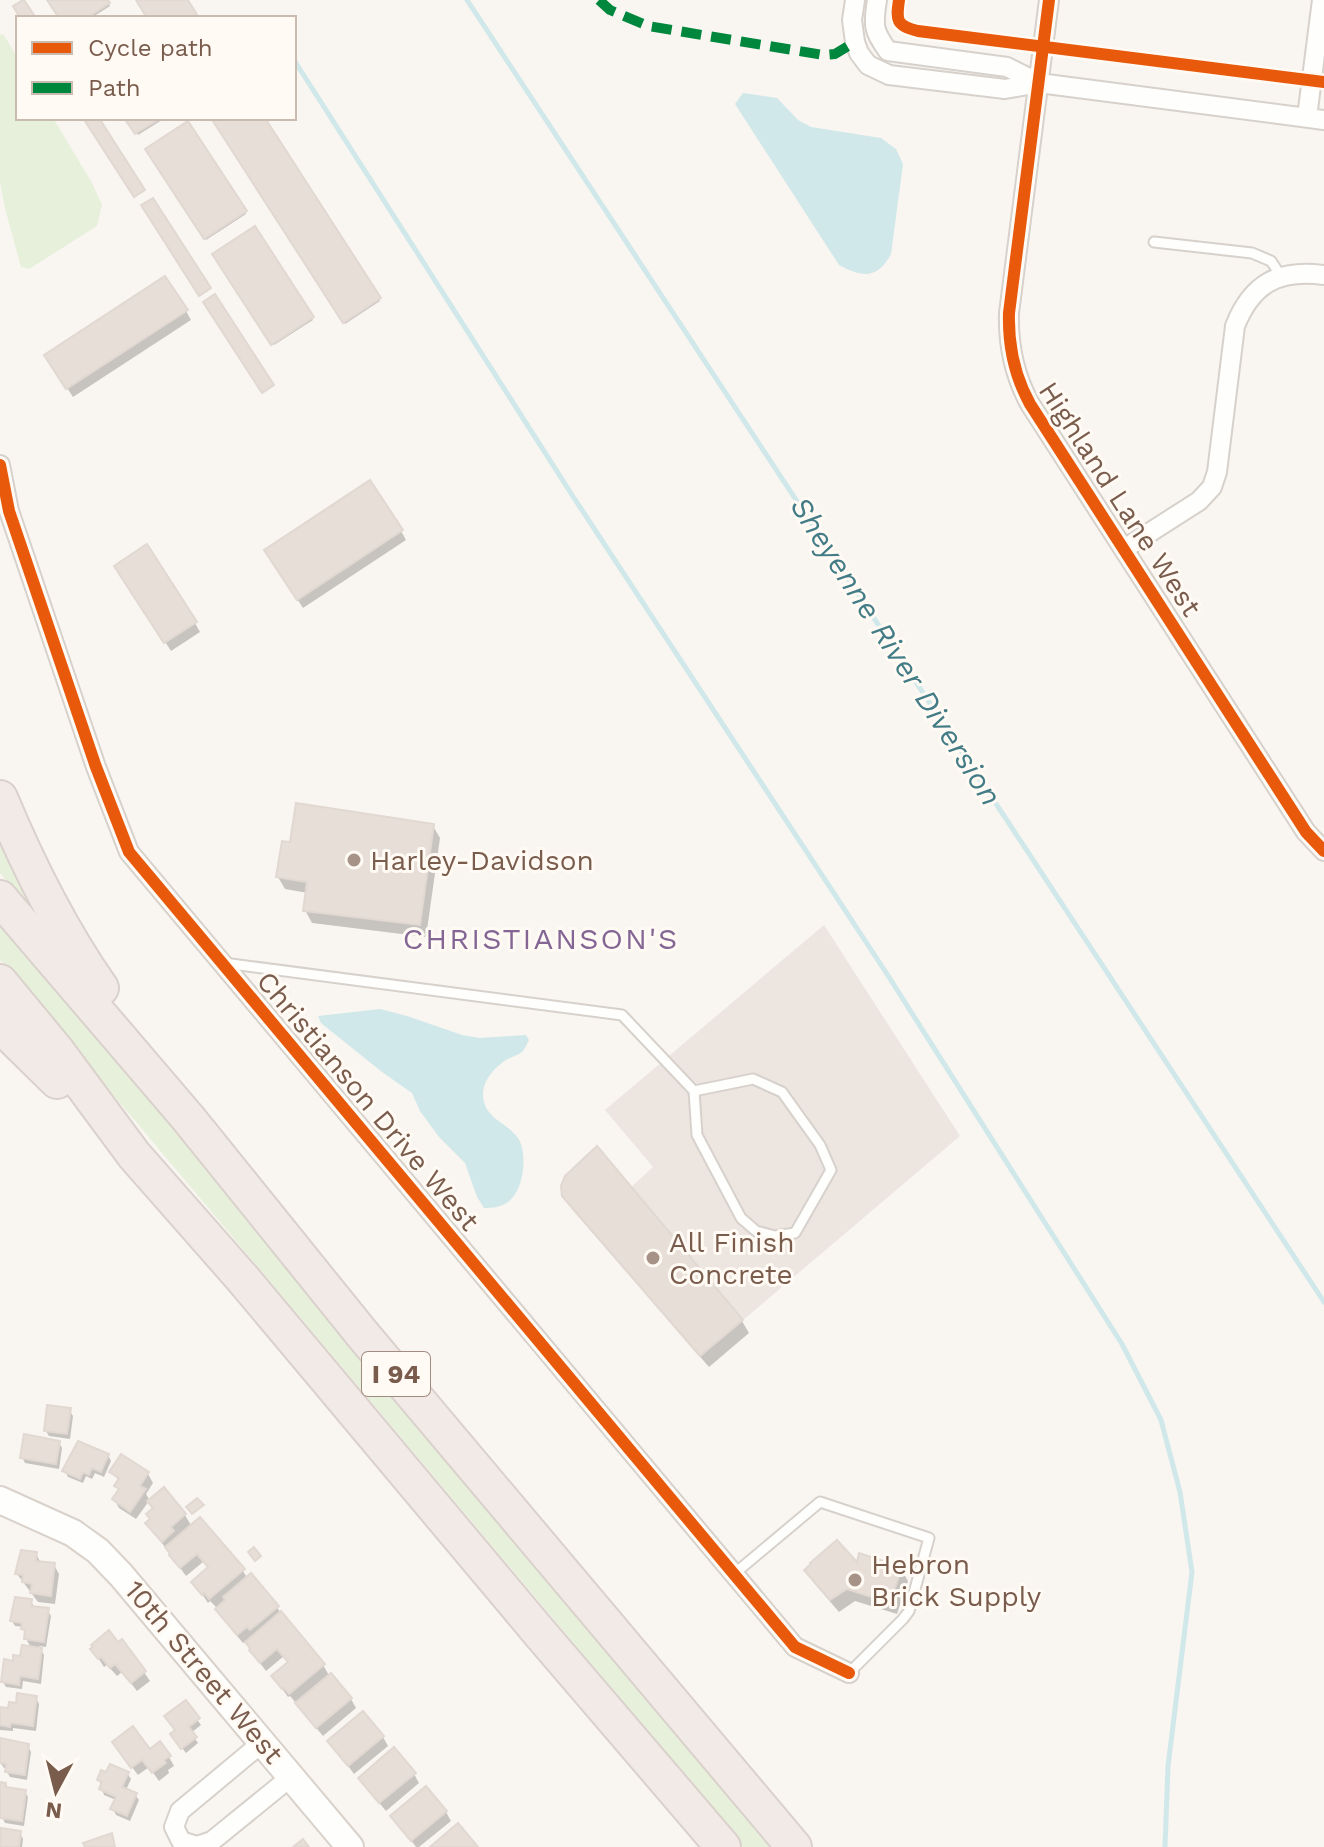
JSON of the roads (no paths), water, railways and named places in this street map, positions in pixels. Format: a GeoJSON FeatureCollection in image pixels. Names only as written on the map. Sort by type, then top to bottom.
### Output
{"type":"FeatureCollection","features":[{"type":"Feature","properties":{"kind":"highway"},"geometry":{"type":"LineString","coordinates":[[0,798],[26,860],[62,927],[188,1118]]}},
{"type":"Feature","properties":{"kind":"highway","name":"I 94"},"geometry":{"type":"LineString","coordinates":[[0,898],[188,1118],[363,1335],[794,1847]]}},
{"type":"Feature","properties":{"kind":"highway","name":"I 94"},"geometry":{"type":"LineString","coordinates":[[0,982],[57,1051],[134,1155],[243,1279],[723,1847]]}},
{"type":"Feature","properties":{"kind":"highway"},"geometry":{"type":"LineString","coordinates":[[0,1025],[73,1097],[112,1127]]}},
{"type":"Feature","properties":{"kind":"street"},"geometry":{"type":"LineString","coordinates":[[855,0],[852,20],[859,53],[868,65],[889,75],[1005,89],[1039,83],[1315,119],[1322,0]]}},
{"type":"Feature","properties":{"kind":"street"},"geometry":{"type":"LineString","coordinates":[[877,0],[874,17],[876,35],[888,51],[1007,67],[1039,83]]}},
{"type":"Feature","properties":{"kind":"street"},"geometry":{"type":"LineString","coordinates":[[1039,83],[1049,0]]}},
{"type":"Feature","properties":{"kind":"street","name":"Highland Lane West"},"geometry":{"type":"LineString","coordinates":[[1039,83],[1009,313],[1008,337],[1019,383],[1306,832],[1324,851]]}},
{"type":"Feature","properties":{"kind":"street"},"geometry":{"type":"LineString","coordinates":[[1124,549],[1199,501],[1212,487],[1217,472],[1235,326],[1245,304],[1261,287],[1281,276],[1305,273],[1324,275]]}},
{"type":"Feature","properties":{"kind":"street","name":"Christianson Drive West"},"geometry":{"type":"LineString","coordinates":[[0,465],[9,511],[96,767],[129,852],[795,1647],[849,1673]]}},
{"type":"Feature","properties":{"kind":"street","name":"10th Street West"},"geometry":{"type":"LineString","coordinates":[[0,1500],[73,1533],[98,1551],[350,1847]]}},
{"type":"Feature","properties":{"kind":"street","name":"10th Street West"},"geometry":{"type":"LineString","coordinates":[[0,1517],[40,1519]]}},
{"type":"Feature","properties":{"kind":"street"},"geometry":{"type":"LineString","coordinates":[[263,1742],[180,1811],[174,1827],[181,1841],[197,1846],[212,1841],[292,1776]]}},
{"type":"Feature","properties":{"kind":"lane"},"geometry":{"type":"LineString","coordinates":[[1154,242],[1252,253],[1271,261],[1281,276]]}},
{"type":"Feature","properties":{"kind":"lane"},"geometry":{"type":"LineString","coordinates":[[221,963],[622,1015],[694,1091],[697,1135],[741,1218],[756,1231],[765,1234],[795,1233],[831,1170],[820,1145],[782,1092],[753,1079],[694,1091]]}},
{"type":"Feature","properties":{"kind":"lane"},"geometry":{"type":"LineString","coordinates":[[734,1574],[820,1502],[929,1538],[909,1611],[849,1673]]}},
{"type":"Feature","properties":{"kind":"water"},"geometry":{"type":"Polygon","coordinates":[[[743,93],[777,98],[798,120],[811,127],[881,138],[896,149],[903,164],[891,254],[880,268],[862,274],[839,265],[735,104],[743,93]]]}},
{"type":"Feature","properties":{"kind":"water"},"geometry":{"type":"Polygon","coordinates":[[[380,1009],[462,1035],[479,1038],[526,1035],[529,1040],[523,1051],[497,1067],[483,1090],[487,1110],[518,1138],[523,1153],[521,1181],[508,1202],[484,1208],[465,1163],[439,1137],[420,1111],[412,1093],[321,1023],[318,1016],[380,1009]]]}},
{"type":"Feature","properties":{"kind":"waterway","name":"Sheyenne River Diversion"},"geometry":{"type":"LineString","coordinates":[[467,0],[1324,1302]]}},
{"type":"Feature","properties":{"kind":"waterway"},"geometry":{"type":"LineString","coordinates":[[296,63],[574,498],[887,974],[1122,1344],[1161,1420],[1180,1492],[1192,1572],[1168,1766],[1165,1847]]}},
{"type":"Feature","properties":{"kind":"place","name":"Harley-Davidson"},"geometry":{"type":"Point","coordinates":[354,860]}},
{"type":"Feature","properties":{"kind":"place","name":"All Finish Concrete"},"geometry":{"type":"Point","coordinates":[653,1258]}},
{"type":"Feature","properties":{"kind":"place","name":"Hebron Brick Supply"},"geometry":{"type":"Point","coordinates":[855,1580]}},
{"type":"Feature","properties":{"kind":"district","name":"CHRISTIANSON'S"},"geometry":{"type":"Point","coordinates":[541,938]}}]}
